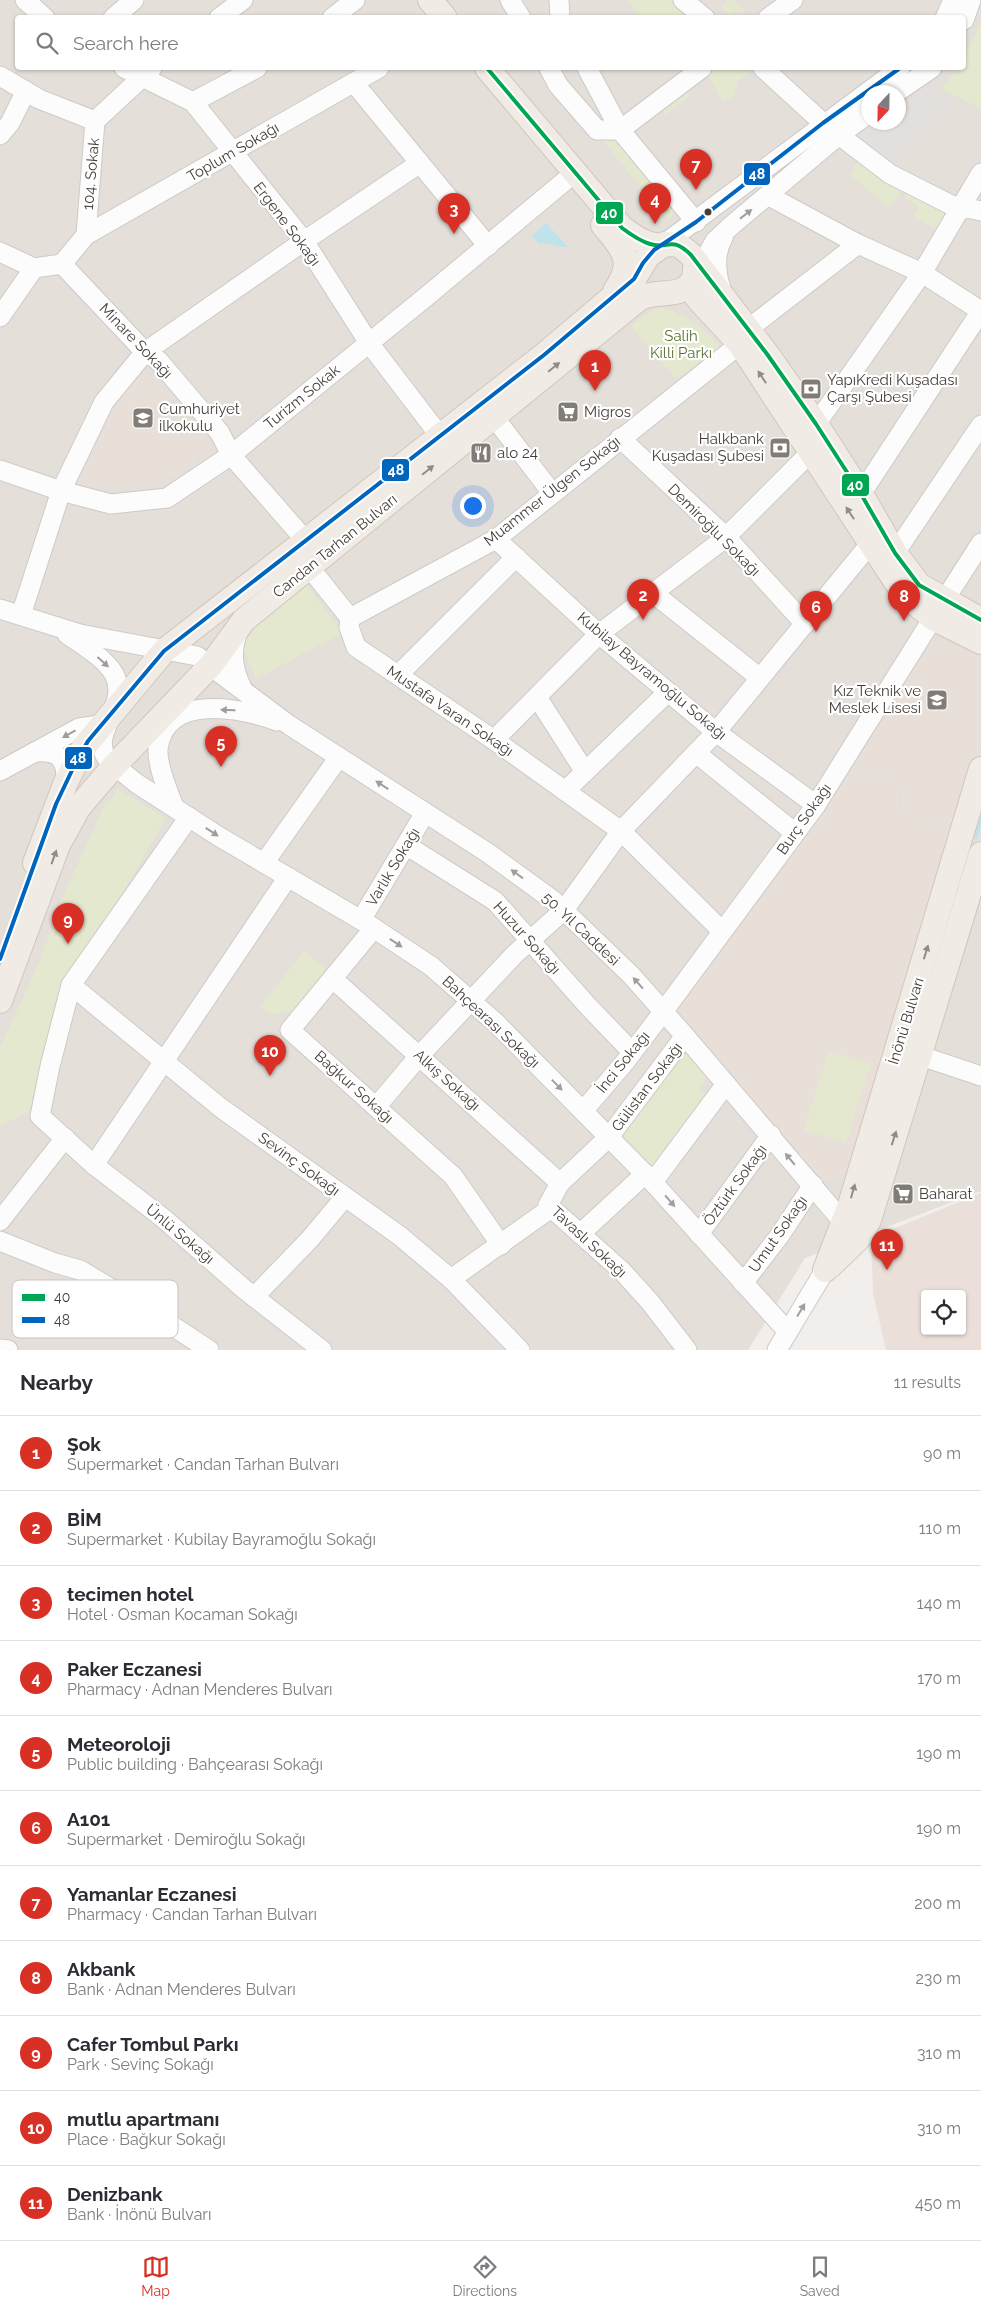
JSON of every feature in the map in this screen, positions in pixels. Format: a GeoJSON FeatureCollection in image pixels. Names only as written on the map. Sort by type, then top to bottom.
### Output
{"type":"FeatureCollection","features":[{"type":"Feature","properties":{"kind":"main road"},"geometry":{"type":"LineString","coordinates":[[414,0],[426,15]]}},
{"type":"Feature","properties":{"kind":"main road"},"geometry":{"type":"LineString","coordinates":[[430,0],[442,15]]}},
{"type":"Feature","properties":{"kind":"main road"},"geometry":{"type":"LineString","coordinates":[[472,70],[624,250],[625,272],[610,299]]}},
{"type":"Feature","properties":{"kind":"main road"},"geometry":{"type":"LineString","coordinates":[[489,70],[622,228],[651,244],[672,243],[679,245],[729,306],[744,336],[811,452],[904,594],[981,625]]}},
{"type":"Feature","properties":{"kind":"main road","name":"Candan Tarhan Bulvarı"},"geometry":{"type":"LineString","coordinates":[[0,959],[66,782],[88,741],[164,651],[544,355],[634,279],[648,256],[664,244]]}},
{"type":"Feature","properties":{"kind":"main road"},"geometry":{"type":"LineString","coordinates":[[695,266],[694,293],[700,301],[744,336],[816,424],[861,494],[895,553],[938,609]]}},
{"type":"Feature","properties":{"kind":"main road","name":"Candan Tarhan Bulvarı"},"geometry":{"type":"LineString","coordinates":[[0,1001],[58,845],[79,807],[108,772],[211,665],[244,620],[640,298],[649,294],[673,294],[690,286],[695,266]]}},
{"type":"Feature","properties":{"kind":"main road","name":"İnönü Bulvarı"},"geometry":{"type":"LineString","coordinates":[[825,1270],[844,1223],[981,769]]}},
{"type":"Feature","properties":{"kind":"main road","name":"İnönü Bulvarı"},"geometry":{"type":"LineString","coordinates":[[825,1270],[860,1237],[869,1220],[976,890],[981,854]]}},
{"type":"Feature","properties":{"kind":"street"},"geometry":{"type":"LineString","coordinates":[[25,0],[42,15]]}},
{"type":"Feature","properties":{"kind":"street"},"geometry":{"type":"LineString","coordinates":[[116,15],[134,0]]}},
{"type":"Feature","properties":{"kind":"street"},"geometry":{"type":"LineString","coordinates":[[223,15],[243,0]]}},
{"type":"Feature","properties":{"kind":"street"},"geometry":{"type":"LineString","coordinates":[[336,15],[355,0]]}},
{"type":"Feature","properties":{"kind":"street"},"geometry":{"type":"LineString","coordinates":[[510,0],[519,15]]}},
{"type":"Feature","properties":{"kind":"street"},"geometry":{"type":"LineString","coordinates":[[683,0],[701,15]]}},
{"type":"Feature","properties":{"kind":"street"},"geometry":{"type":"LineString","coordinates":[[772,15],[793,0]]}},
{"type":"Feature","properties":{"kind":"street"},"geometry":{"type":"LineString","coordinates":[[947,15],[953,0]]}},
{"type":"Feature","properties":{"kind":"street"},"geometry":{"type":"LineString","coordinates":[[966,15],[971,0]]}},
{"type":"Feature","properties":{"kind":"street"},"geometry":{"type":"LineString","coordinates":[[192,102],[253,70]]}},
{"type":"Feature","properties":{"kind":"street","name":"Toplum Sokağı"},"geometry":{"type":"LineString","coordinates":[[86,235],[376,70]]}},
{"type":"Feature","properties":{"kind":"street"},"geometry":{"type":"LineString","coordinates":[[550,70],[558,85],[597,130],[620,130],[699,70]]}},
{"type":"Feature","properties":{"kind":"street"},"geometry":{"type":"LineString","coordinates":[[588,70],[620,130],[696,222]]}},
{"type":"Feature","properties":{"kind":"street"},"geometry":{"type":"LineString","coordinates":[[765,70],[823,123]]}},
{"type":"Feature","properties":{"kind":"street","name":"Candan Tarhan Bulvarı"},"geometry":{"type":"LineString","coordinates":[[664,244],[696,222],[823,123],[897,70]]}},
{"type":"Feature","properties":{"kind":"street"},"geometry":{"type":"LineString","coordinates":[[906,86],[929,70]]}},
{"type":"Feature","properties":{"kind":"street"},"geometry":{"type":"LineString","coordinates":[[95,122],[138,71]]}},
{"type":"Feature","properties":{"kind":"street","name":"Ergene Sokağı"},"geometry":{"type":"LineString","coordinates":[[138,71],[192,102],[304,241],[369,343],[440,436]]}},
{"type":"Feature","properties":{"kind":"street","name":"104. Sokak"},"geometry":{"type":"LineString","coordinates":[[0,76],[39,99],[95,122],[86,235]]}},
{"type":"Feature","properties":{"kind":"street"},"geometry":{"type":"LineString","coordinates":[[354,83],[488,246]]}},
{"type":"Feature","properties":{"kind":"street"},"geometry":{"type":"LineString","coordinates":[[0,135],[10,123],[26,91]]}},
{"type":"Feature","properties":{"kind":"street","name":"Candan Tarhan Bulvarı"},"geometry":{"type":"LineString","coordinates":[[695,266],[715,241],[728,229],[839,135],[861,119]]}},
{"type":"Feature","properties":{"kind":"street"},"geometry":{"type":"LineString","coordinates":[[839,135],[890,174],[961,210],[967,208],[981,211]]}},
{"type":"Feature","properties":{"kind":"street"},"geometry":{"type":"LineString","coordinates":[[22,615],[62,491],[104,402],[145,352],[420,163]]}},
{"type":"Feature","properties":{"kind":"street"},"geometry":{"type":"LineString","coordinates":[[816,424],[922,273],[961,210],[981,173]]}},
{"type":"Feature","properties":{"kind":"street","name":"Turizm Sokak"},"geometry":{"type":"LineString","coordinates":[[0,470],[62,491],[111,504],[167,498],[231,455],[488,246],[566,180]]}},
{"type":"Feature","properties":{"kind":"street"},"geometry":{"type":"LineString","coordinates":[[769,196],[858,244],[922,273],[981,311],[861,494]]}},
{"type":"Feature","properties":{"kind":"street"},"geometry":{"type":"LineString","coordinates":[[728,229],[720,242],[717,257],[718,277],[729,306]]}},
{"type":"Feature","properties":{"kind":"street"},"geometry":{"type":"LineString","coordinates":[[0,252],[34,268],[62,264],[86,235]]}},
{"type":"Feature","properties":{"kind":"street","name":"Muammer Ülgen Sokağı"},"geometry":{"type":"LineString","coordinates":[[350,618],[496,539],[858,244]]}},
{"type":"Feature","properties":{"kind":"street","name":"Minare Sokağı"},"geometry":{"type":"LineString","coordinates":[[62,264],[145,352],[158,360],[220,433],[231,455],[306,541]]}},
{"type":"Feature","properties":{"kind":"street"},"geometry":{"type":"LineString","coordinates":[[0,317],[34,268]]}},
{"type":"Feature","properties":{"kind":"street"},"geometry":{"type":"LineString","coordinates":[[494,417],[552,493]]}},
{"type":"Feature","properties":{"kind":"street"},"geometry":{"type":"LineString","coordinates":[[895,553],[981,425]]}},
{"type":"Feature","properties":{"kind":"street","name":"Demiroğlu Sokağı"},"geometry":{"type":"LineString","coordinates":[[620,438],[726,537],[805,624]]}},
{"type":"Feature","properties":{"kind":"street"},"geometry":{"type":"LineString","coordinates":[[494,740],[599,634],[726,537],[811,452]]}},
{"type":"Feature","properties":{"kind":"street","name":"Kubilay Bayramoğlu Sokağı"},"geometry":{"type":"LineString","coordinates":[[496,539],[599,634],[716,732],[816,805]]}},
{"type":"Feature","properties":{"kind":"street"},"geometry":{"type":"LineString","coordinates":[[376,1107],[420,1056],[514,955],[531,942],[564,910],[621,831],[716,732],[870,544]]}},
{"type":"Feature","properties":{"kind":"street","name":"Burç Sokağı"},"geometry":{"type":"LineString","coordinates":[[663,1012],[816,805],[938,609],[981,544]]}},
{"type":"Feature","properties":{"kind":"street"},"geometry":{"type":"LineString","coordinates":[[398,675],[516,557]]}},
{"type":"Feature","properties":{"kind":"street","name":"Mustafa Varan Sokağı"},"geometry":{"type":"LineString","coordinates":[[309,567],[350,618],[349,627],[356,647],[494,740],[621,831],[722,932]]}},
{"type":"Feature","properties":{"kind":"street"},"geometry":{"type":"LineString","coordinates":[[653,593],[760,678]]}},
{"type":"Feature","properties":{"kind":"street"},"geometry":{"type":"LineString","coordinates":[[0,609],[49,624],[87,649],[107,665],[114,674],[119,691],[118,702],[108,718],[102,738],[102,748],[108,772]]}},
{"type":"Feature","properties":{"kind":"street"},"geometry":{"type":"LineString","coordinates":[[242,688],[236,675],[234,646],[244,620]]}},
{"type":"Feature","properties":{"kind":"street","name":"50. Yıl Caddesi"},"geometry":{"type":"LineString","coordinates":[[49,624],[80,634],[197,656],[292,726],[488,853],[564,910],[631,975],[844,1223]]}},
{"type":"Feature","properties":{"kind":"street"},"geometry":{"type":"LineString","coordinates":[[565,791],[668,692]]}},
{"type":"Feature","properties":{"kind":"street"},"geometry":{"type":"LineString","coordinates":[[537,697],[585,772]]}},
{"type":"Feature","properties":{"kind":"street"},"geometry":{"type":"LineString","coordinates":[[70,985],[182,812],[164,780],[158,750],[164,729],[182,713],[193,709],[237,711],[292,726]]}},
{"type":"Feature","properties":{"kind":"street"},"geometry":{"type":"LineString","coordinates":[[0,772],[79,728],[100,725],[108,718]]}},
{"type":"Feature","properties":{"kind":"street"},"geometry":{"type":"LineString","coordinates":[[35,752],[50,751],[57,754],[64,766],[66,782]]}},
{"type":"Feature","properties":{"kind":"street"},"geometry":{"type":"LineString","coordinates":[[696,753],[795,833]]}},
{"type":"Feature","properties":{"kind":"street"},"geometry":{"type":"LineString","coordinates":[[264,863],[339,757]]}},
{"type":"Feature","properties":{"kind":"street","name":"Bahçearası Sokağı"},"geometry":{"type":"LineString","coordinates":[[108,772],[109,776],[120,777],[136,783],[264,863],[367,924],[432,966],[496,1024],[649,1178],[788,1332]]}},
{"type":"Feature","properties":{"kind":"street","name":"Varlık Sokağı"},"geometry":{"type":"LineString","coordinates":[[367,924],[406,845],[425,813]]}},
{"type":"Feature","properties":{"kind":"street","name":"Huzur Sokağı"},"geometry":{"type":"LineString","coordinates":[[406,845],[495,901],[632,1052]]}},
{"type":"Feature","properties":{"kind":"street"},"geometry":{"type":"LineString","coordinates":[[94,1165],[288,877]]}},
{"type":"Feature","properties":{"kind":"street","name":"Bağkur Sokağı"},"geometry":{"type":"LineString","coordinates":[[367,924],[334,979],[290,1030],[454,1176],[501,1246]]}},
{"type":"Feature","properties":{"kind":"street","name":"Alkış Sokağı"},"geometry":{"type":"LineString","coordinates":[[334,979],[560,1183]]}},
{"type":"Feature","properties":{"kind":"street","name":"Sevinç Sokağı"},"geometry":{"type":"LineString","coordinates":[[70,985],[221,1108],[400,1236],[451,1279],[512,1348]]}},
{"type":"Feature","properties":{"kind":"street","name":"Ünlü Sokağı"},"geometry":{"type":"LineString","coordinates":[[70,985],[40,1116],[94,1165],[163,1218],[254,1297],[322,1350]]}},
{"type":"Feature","properties":{"kind":"street","name":"İnci Sokağı"},"geometry":{"type":"LineString","coordinates":[[582,1111],[663,1012]]}},
{"type":"Feature","properties":{"kind":"street","name":"Gülistan Sokağı"},"geometry":{"type":"LineString","coordinates":[[609,1137],[685,1036]]}},
{"type":"Feature","properties":{"kind":"street"},"geometry":{"type":"LineString","coordinates":[[921,1056],[981,1076]]}},
{"type":"Feature","properties":{"kind":"street"},"geometry":{"type":"LineString","coordinates":[[580,1234],[649,1178],[726,1084]]}},
{"type":"Feature","properties":{"kind":"street","name":"Öztürk Sokağı"},"geometry":{"type":"LineString","coordinates":[[699,1234],[770,1135]]}},
{"type":"Feature","properties":{"kind":"street","name":"Tavaslı Sokağı"},"geometry":{"type":"LineString","coordinates":[[609,1137],[560,1183],[548,1206],[622,1271],[650,1302],[687,1350]]}},
{"type":"Feature","properties":{"kind":"street"},"geometry":{"type":"LineString","coordinates":[[0,1221],[65,1138]]}},
{"type":"Feature","properties":{"kind":"street","name":"Umut Sokağı"},"geometry":{"type":"LineString","coordinates":[[743,1283],[780,1235],[813,1185]]}},
{"type":"Feature","properties":{"kind":"street"},"geometry":{"type":"LineString","coordinates":[[254,1297],[310,1239],[345,1197]]}},
{"type":"Feature","properties":{"kind":"street"},"geometry":{"type":"LineString","coordinates":[[451,1279],[501,1246],[551,1208]]}},
{"type":"Feature","properties":{"kind":"street"},"geometry":{"type":"LineString","coordinates":[[0,1241],[55,1263],[80,1270],[97,1280]]}},
{"type":"Feature","properties":{"kind":"street","name":"İnönü Bulvarı"},"geometry":{"type":"LineString","coordinates":[[778,1350],[825,1270]]}},
{"type":"Feature","properties":{"kind":"street"},"geometry":{"type":"LineString","coordinates":[[178,1330],[209,1350]]}},
{"type":"Feature","properties":{"kind":"street"},"geometry":{"type":"LineString","coordinates":[[0,1349],[8,1350]]}},
{"type":"Feature","properties":{"kind":"shaded area"},"geometry":{"type":"Polygon","coordinates":[[[0,0],[981,0],[981,1191],[805,1258],[748,1350],[0,1350],[0,0]]]}},
{"type":"Feature","properties":{"kind":"shaded area"},"geometry":{"type":"Polygon","coordinates":[[[934,78],[938,96],[957,105],[919,132],[898,165],[857,136],[865,130],[906,130],[906,100],[934,78]]]}},
{"type":"Feature","properties":{"kind":"shaded area","name":"Cumhuriyet ilkokulu"},"geometry":{"type":"Polygon","coordinates":[[[145,374],[209,448],[179,472],[156,482],[82,488],[73,480],[108,404],[127,384],[145,374]]]}},
{"type":"Feature","properties":{"kind":"shaded area","name":"Kız Teknik ve Meslek Lisesi"},"geometry":{"type":"Polygon","coordinates":[[[930,636],[981,657],[981,744],[954,826],[902,809],[901,782],[856,763],[930,636]]]}},
{"type":"Feature","properties":{"kind":"shaded area"},"geometry":{"type":"Polygon","coordinates":[[[853,765],[898,787],[898,811],[951,829],[855,1171],[813,1185],[675,1014],[853,765]]]}},
{"type":"Feature","properties":{"kind":"shaded area"},"geometry":{"type":"Polygon","coordinates":[[[981,1193],[981,1350],[886,1350],[873,1293],[871,1238],[981,1193]]]}},
{"type":"Feature","properties":{"kind":"green space"},"geometry":{"type":"Polygon","coordinates":[[[628,0],[676,0],[693,15],[639,15],[628,0]]]}},
{"type":"Feature","properties":{"kind":"green space"},"geometry":{"type":"Polygon","coordinates":[[[728,0],[733,0],[746,12],[734,12],[733,15],[728,15],[721,7],[728,0]]]}},
{"type":"Feature","properties":{"kind":"green space"},"geometry":{"type":"Polygon","coordinates":[[[981,21],[981,108],[942,90],[956,70],[966,70],[966,54],[981,21]]]}},
{"type":"Feature","properties":{"kind":"green space"},"geometry":{"type":"Polygon","coordinates":[[[712,70],[748,70],[750,72],[738,81],[732,98],[723,102],[707,74],[712,70]]]}},
{"type":"Feature","properties":{"kind":"green space"},"geometry":{"type":"Polygon","coordinates":[[[685,91],[690,96],[665,115],[661,109],[685,91]]]}},
{"type":"Feature","properties":{"kind":"green space"},"geometry":{"type":"Polygon","coordinates":[[[614,135],[675,213],[668,220],[602,140],[614,135]]]}},
{"type":"Feature","properties":{"kind":"green space"},"geometry":{"type":"Polygon","coordinates":[[[858,161],[902,191],[890,208],[849,175],[858,161]]]}},
{"type":"Feature","properties":{"kind":"green space"},"geometry":{"type":"Polygon","coordinates":[[[906,191],[947,211],[939,231],[913,217],[918,207],[906,198],[906,191]]]}},
{"type":"Feature","properties":{"kind":"green space","name":"Salih Killi Parkı"},"geometry":{"type":"Polygon","coordinates":[[[661,307],[695,323],[721,348],[676,379],[631,326],[648,313],[661,307]]]}},
{"type":"Feature","properties":{"kind":"green space"},"geometry":{"type":"Polygon","coordinates":[[[306,584],[342,633],[256,679],[239,641],[306,584]]]}},
{"type":"Feature","properties":{"kind":"green space"},"geometry":{"type":"Polygon","coordinates":[[[117,789],[166,818],[112,911],[57,996],[41,1070],[29,1111],[0,1127],[0,1048],[41,958],[61,901],[106,801],[110,802],[117,789]]]}},
{"type":"Feature","properties":{"kind":"green space"},"geometry":{"type":"Polygon","coordinates":[[[304,951],[327,969],[294,1010],[273,1014],[260,1007],[304,951]]]}},
{"type":"Feature","properties":{"kind":"green space"},"geometry":{"type":"Polygon","coordinates":[[[684,1051],[708,1076],[699,1087],[710,1098],[653,1176],[613,1137],[684,1051]]]}},
{"type":"Feature","properties":{"kind":"green space"},"geometry":{"type":"Polygon","coordinates":[[[828,1051],[871,1064],[846,1143],[804,1130],[828,1051]]]}},
{"type":"Feature","properties":{"kind":"water"},"geometry":{"type":"Polygon","coordinates":[[[546,223],[568,247],[539,244],[532,236],[546,223]]]}},
{"type":"Feature","properties":{"kind":"water"},"geometry":{"type":"Polygon","coordinates":[[[981,798],[981,825],[977,840],[968,837],[981,798]]]}},
{"type":"Feature","properties":{"kind":"transit line","name":"40"},"geometry":{"type":"LineString","coordinates":[[489,70],[622,228],[646,243],[656,245],[674,244],[691,255],[767,354],[816,424],[861,494],[895,553],[919,585],[981,620]]}},
{"type":"Feature","properties":{"kind":"transit line","name":"48"},"geometry":{"type":"LineString","coordinates":[[0,959],[56,804],[76,762],[88,741],[164,651],[544,355],[634,279],[643,263],[654,250],[696,222],[823,123],[897,70]]}},
{"type":"Feature","properties":{"kind":"place","name":"Yamanlar Eczanesi"},"geometry":{"type":"Point","coordinates":[696,190]}},
{"type":"Feature","properties":{"kind":"place","name":"Paker Eczanesi"},"geometry":{"type":"Point","coordinates":[655,224]}},
{"type":"Feature","properties":{"kind":"place","name":"tecimen hotel"},"geometry":{"type":"Point","coordinates":[454,234]}},
{"type":"Feature","properties":{"kind":"place","name":"YapıKredi Kuşadası Çarşı Şubesi"},"geometry":{"type":"Point","coordinates":[811,389]}},
{"type":"Feature","properties":{"kind":"place","name":"Şok"},"geometry":{"type":"Point","coordinates":[595,391]}},
{"type":"Feature","properties":{"kind":"place","name":"Migros"},"geometry":{"type":"Point","coordinates":[568,412]}},
{"type":"Feature","properties":{"kind":"place","name":"Cumhuriyet ilkokulu"},"geometry":{"type":"Point","coordinates":[143,418]}},
{"type":"Feature","properties":{"kind":"place","name":"Halkbank Kuşadası Şubesi"},"geometry":{"type":"Point","coordinates":[780,448]}},
{"type":"Feature","properties":{"kind":"place","name":"alo 24"},"geometry":{"type":"Point","coordinates":[481,453]}},
{"type":"Feature","properties":{"kind":"place","name":"BİM"},"geometry":{"type":"Point","coordinates":[643,620]}},
{"type":"Feature","properties":{"kind":"place","name":"Akbank"},"geometry":{"type":"Point","coordinates":[904,621]}},
{"type":"Feature","properties":{"kind":"place","name":"A101"},"geometry":{"type":"Point","coordinates":[816,632]}},
{"type":"Feature","properties":{"kind":"place","name":"Kız Teknik ve Meslek Lisesi"},"geometry":{"type":"Point","coordinates":[937,700]}},
{"type":"Feature","properties":{"kind":"place","name":"Meteoroloji"},"geometry":{"type":"Point","coordinates":[221,767]}},
{"type":"Feature","properties":{"kind":"place","name":"Cafer Tombul Parkı"},"geometry":{"type":"Point","coordinates":[68,944]}},
{"type":"Feature","properties":{"kind":"place","name":"mutlu apartmanı"},"geometry":{"type":"Point","coordinates":[270,1076]}},
{"type":"Feature","properties":{"kind":"place","name":"Baharat"},"geometry":{"type":"Point","coordinates":[903,1194]}},
{"type":"Feature","properties":{"kind":"place","name":"Denizbank"},"geometry":{"type":"Point","coordinates":[887,1270]}}]}
